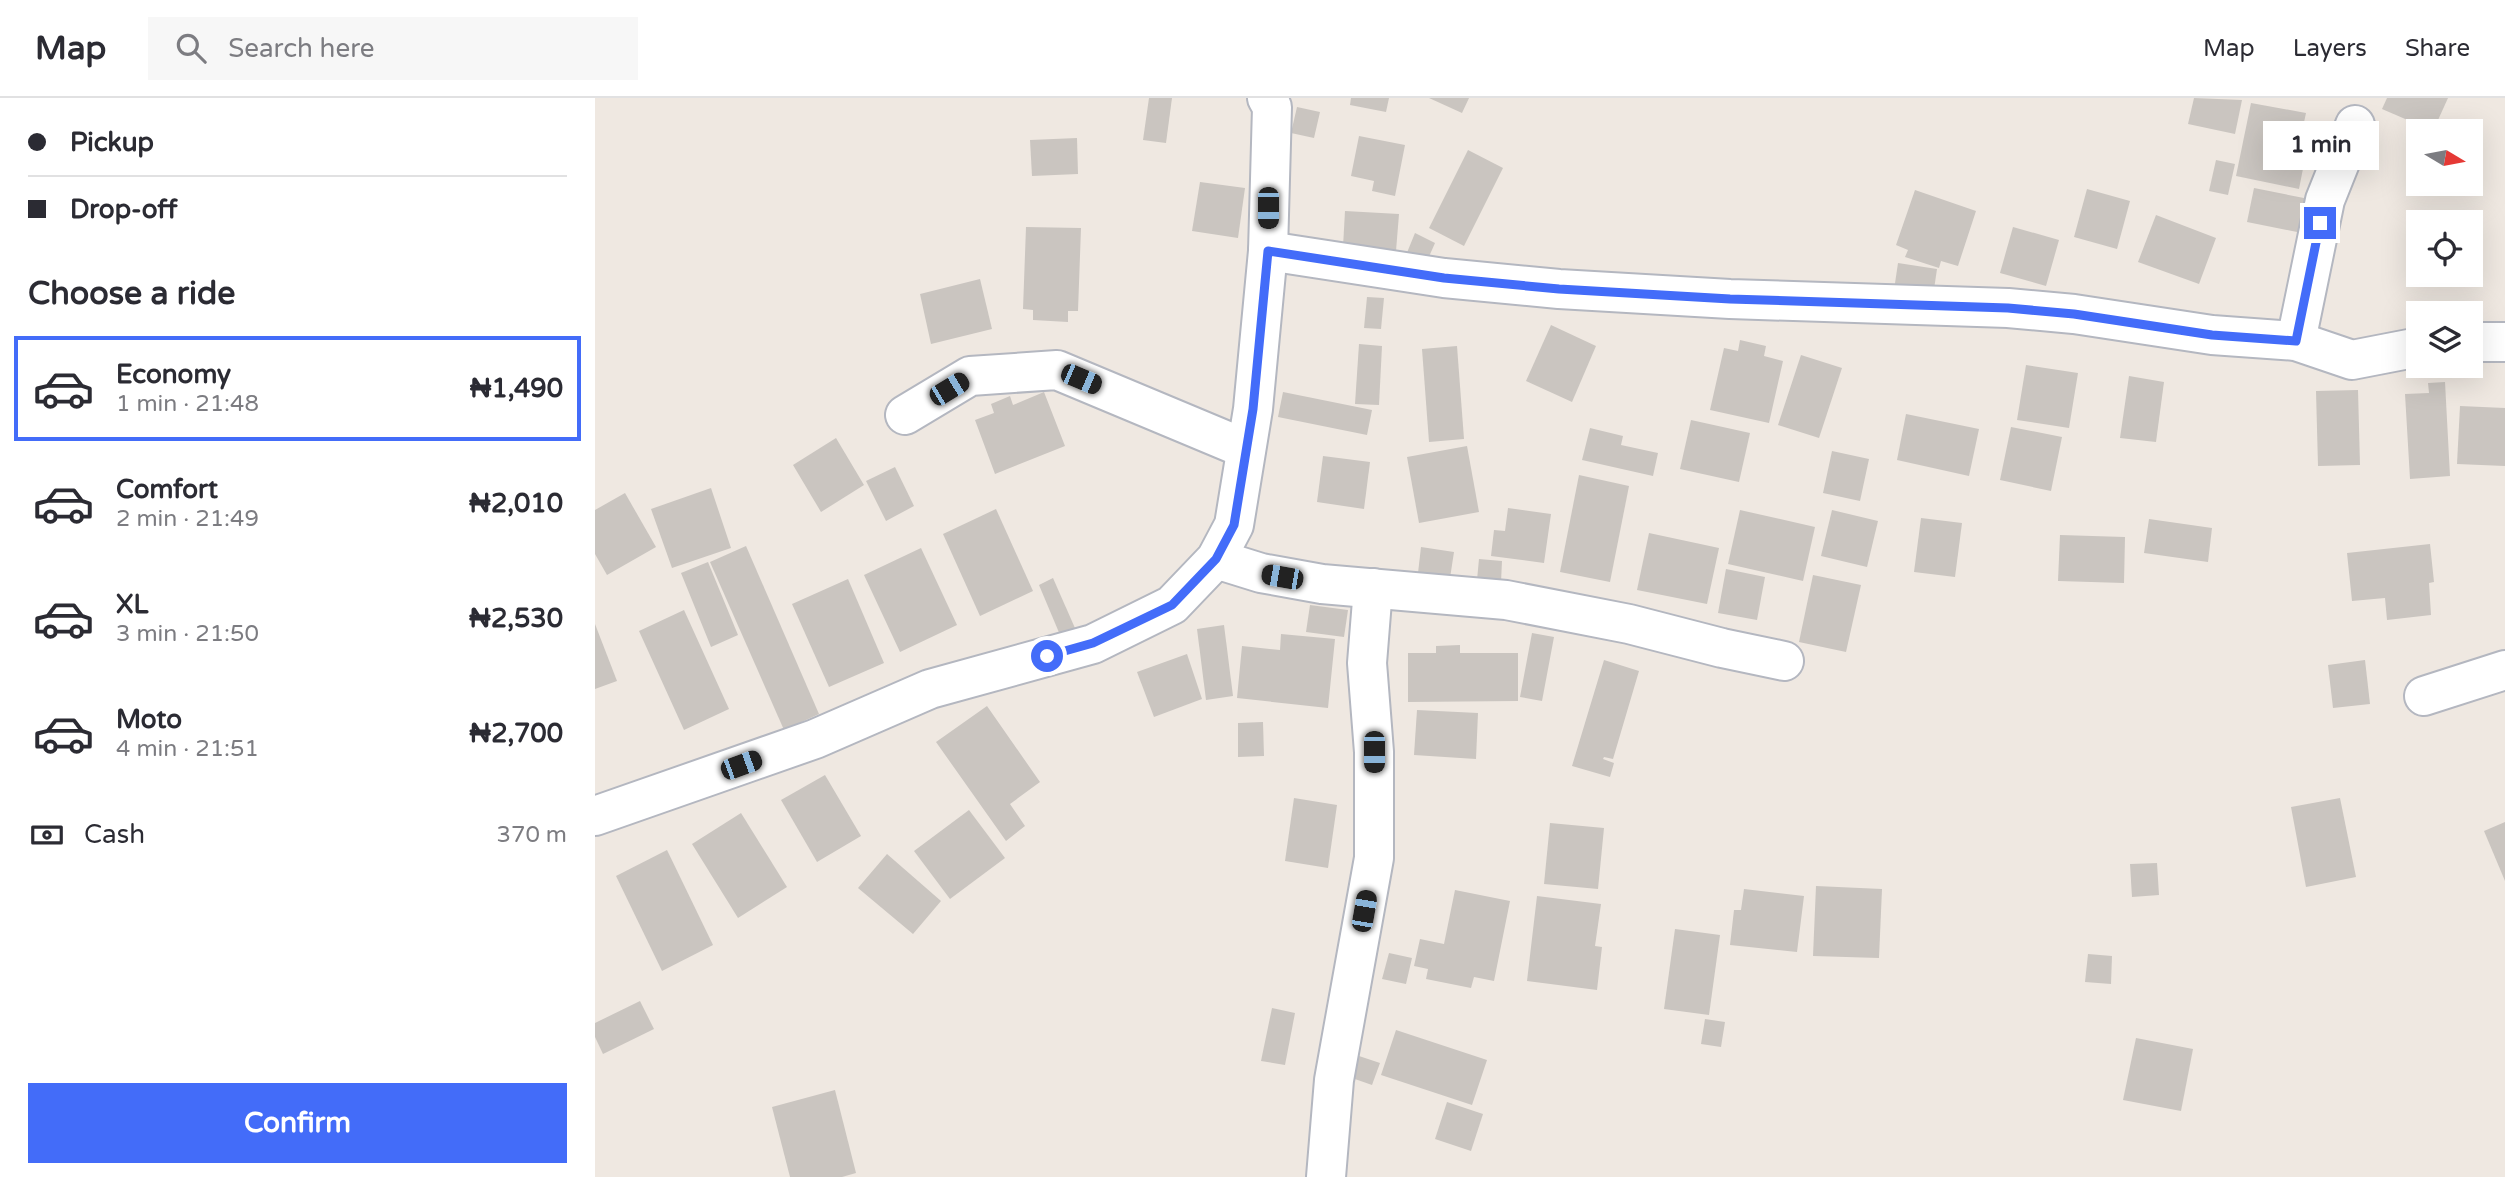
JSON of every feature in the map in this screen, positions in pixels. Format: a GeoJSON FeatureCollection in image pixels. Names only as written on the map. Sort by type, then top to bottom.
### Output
{"type":"FeatureCollection","features":[{"type":"Feature","properties":{"kind":"street"},"geometry":{"type":"LineString","coordinates":[[595,816],[815,739],[930,688],[1093,643],[1172,605],[1216,559],[1234,525],[1253,409],[1268,251],[1275,101]]}},
{"type":"Feature","properties":{"kind":"street"},"geometry":{"type":"LineString","coordinates":[[2296,341],[2325,200],[2355,124]]}},
{"type":"Feature","properties":{"kind":"street"},"geometry":{"type":"LineString","coordinates":[[1268,251],[1444,278],[1559,289],[1730,299],[2008,308],[2074,314],[2212,335],[2296,341],[2352,360],[2406,350]]}},
{"type":"Feature","properties":{"kind":"street"},"geometry":{"type":"LineString","coordinates":[[2483,342],[2505,342]]}},
{"type":"Feature","properties":{"kind":"street"},"geometry":{"type":"LineString","coordinates":[[905,415],[970,376],[1057,370],[1246,449]]}},
{"type":"Feature","properties":{"kind":"street"},"geometry":{"type":"LineString","coordinates":[[1216,559],[1261,573],[1322,584],[1506,600],[1629,624],[1784,661]]}},
{"type":"Feature","properties":{"kind":"street"},"geometry":{"type":"LineString","coordinates":[[1326,1177],[1335,1080],[1374,858],[1374,752],[1367,663],[1373,587]]}},
{"type":"Feature","properties":{"kind":"street"},"geometry":{"type":"LineString","coordinates":[[2424,695],[2505,670]]}},
{"type":"Feature","properties":{"kind":"building"},"geometry":{"type":"Polygon","coordinates":[[[1149,98],[1172,98],[1166,143],[1143,140],[1149,98]]]}},
{"type":"Feature","properties":{"kind":"building"},"geometry":{"type":"Polygon","coordinates":[[[1351,98],[1389,98],[1386,112],[1350,105],[1351,98]]]}},
{"type":"Feature","properties":{"kind":"building"},"geometry":{"type":"Polygon","coordinates":[[[1429,98],[1469,98],[1462,113],[1429,98]]]}},
{"type":"Feature","properties":{"kind":"building"},"geometry":{"type":"Polygon","coordinates":[[[2194,98],[2242,100],[2235,134],[2188,124],[2194,98]]]}},
{"type":"Feature","properties":{"kind":"building"},"geometry":{"type":"Polygon","coordinates":[[[2387,98],[2448,98],[2438,119],[2406,119],[2382,109],[2387,98]]]}},
{"type":"Feature","properties":{"kind":"building"},"geometry":{"type":"Polygon","coordinates":[[[2251,103],[2306,113],[2303,127],[2311,128],[2299,189],[2236,176],[2251,103]]]}},
{"type":"Feature","properties":{"kind":"building"},"geometry":{"type":"Polygon","coordinates":[[[1297,107],[1320,112],[1314,138],[1291,133],[1297,107]]]}},
{"type":"Feature","properties":{"kind":"building"},"geometry":{"type":"Polygon","coordinates":[[[1359,136],[1405,145],[1395,196],[1372,191],[1374,181],[1351,176],[1359,136]]]}},
{"type":"Feature","properties":{"kind":"building"},"geometry":{"type":"Polygon","coordinates":[[[1077,138],[1078,174],[1032,176],[1030,140],[1077,138]]]}},
{"type":"Feature","properties":{"kind":"building"},"geometry":{"type":"Polygon","coordinates":[[[1468,150],[1503,168],[1464,246],[1429,228],[1468,150]]]}},
{"type":"Feature","properties":{"kind":"building"},"geometry":{"type":"Polygon","coordinates":[[[2216,160],[2235,164],[2228,195],[2209,191],[2216,160]]]}},
{"type":"Feature","properties":{"kind":"building"},"geometry":{"type":"Polygon","coordinates":[[[1200,182],[1245,188],[1238,238],[1192,231],[1200,182]]]}},
{"type":"Feature","properties":{"kind":"building"},"geometry":{"type":"Polygon","coordinates":[[[2254,188],[2309,199],[2302,233],[2247,222],[2254,188]]]}},
{"type":"Feature","properties":{"kind":"building"},"geometry":{"type":"Polygon","coordinates":[[[2087,189],[2130,201],[2117,249],[2074,237],[2087,189]]]}},
{"type":"Feature","properties":{"kind":"building"},"geometry":{"type":"Polygon","coordinates":[[[1915,190],[1976,211],[1958,266],[1941,261],[1939,268],[1905,257],[1908,250],[1896,245],[1915,190]]]}},
{"type":"Feature","properties":{"kind":"building"},"geometry":{"type":"Polygon","coordinates":[[[1345,211],[1399,214],[1396,251],[1343,247],[1345,211]]]}},
{"type":"Feature","properties":{"kind":"building"},"geometry":{"type":"Polygon","coordinates":[[[2156,215],[2216,238],[2199,284],[2138,262],[2156,215]]]}},
{"type":"Feature","properties":{"kind":"building"},"geometry":{"type":"Polygon","coordinates":[[[1026,227],[1081,228],[1078,311],[1068,311],[1068,322],[1033,320],[1033,310],[1023,309],[1026,227]]]}},
{"type":"Feature","properties":{"kind":"building"},"geometry":{"type":"Polygon","coordinates":[[[2013,227],[2059,240],[2046,286],[2000,273],[2013,227]]]}},
{"type":"Feature","properties":{"kind":"building"},"geometry":{"type":"Polygon","coordinates":[[[1415,233],[1435,243],[1424,268],[1404,260],[1415,233]]]}},
{"type":"Feature","properties":{"kind":"building"},"geometry":{"type":"Polygon","coordinates":[[[1898,263],[1937,269],[1933,296],[1894,290],[1898,263]]]}},
{"type":"Feature","properties":{"kind":"building"},"geometry":{"type":"Polygon","coordinates":[[[980,279],[992,329],[931,344],[920,294],[980,279]]]}},
{"type":"Feature","properties":{"kind":"building"},"geometry":{"type":"Polygon","coordinates":[[[1367,297],[1384,298],[1381,329],[1364,328],[1367,297]]]}},
{"type":"Feature","properties":{"kind":"building"},"geometry":{"type":"Polygon","coordinates":[[[1551,325],[1596,346],[1572,402],[1526,381],[1551,325]]]}},
{"type":"Feature","properties":{"kind":"building"},"geometry":{"type":"Polygon","coordinates":[[[1740,340],[1766,346],[1764,356],[1783,361],[1769,423],[1710,410],[1724,348],[1738,351],[1740,340]]]}},
{"type":"Feature","properties":{"kind":"building"},"geometry":{"type":"Polygon","coordinates":[[[1359,344],[1382,346],[1379,405],[1355,404],[1359,344]]]}},
{"type":"Feature","properties":{"kind":"building"},"geometry":{"type":"Polygon","coordinates":[[[1457,346],[1464,439],[1429,442],[1422,349],[1457,346]]]}},
{"type":"Feature","properties":{"kind":"building"},"geometry":{"type":"Polygon","coordinates":[[[1801,355],[1842,368],[1819,438],[1778,425],[1801,355]]]}},
{"type":"Feature","properties":{"kind":"building"},"geometry":{"type":"Polygon","coordinates":[[[2026,365],[2078,373],[2069,428],[2017,420],[2026,365]]]}},
{"type":"Feature","properties":{"kind":"building"},"geometry":{"type":"Polygon","coordinates":[[[2129,376],[2164,382],[2156,442],[2120,438],[2129,376]]]}},
{"type":"Feature","properties":{"kind":"building"},"geometry":{"type":"Polygon","coordinates":[[[2445,382],[2450,476],[2410,479],[2405,394],[2429,393],[2428,383],[2445,382]]]}},
{"type":"Feature","properties":{"kind":"building"},"geometry":{"type":"Polygon","coordinates":[[[2358,390],[2360,465],[2318,466],[2316,391],[2358,390]]]}},
{"type":"Feature","properties":{"kind":"building"},"geometry":{"type":"Polygon","coordinates":[[[1044,392],[1065,446],[995,474],[975,420],[994,413],[991,404],[1010,396],[1013,405],[1044,392]]]}},
{"type":"Feature","properties":{"kind":"building"},"geometry":{"type":"Polygon","coordinates":[[[1283,392],[1372,410],[1367,435],[1278,417],[1283,392]]]}},
{"type":"Feature","properties":{"kind":"building"},"geometry":{"type":"Polygon","coordinates":[[[2460,406],[2505,408],[2505,466],[2457,464],[2460,406]]]}},
{"type":"Feature","properties":{"kind":"building"},"geometry":{"type":"Polygon","coordinates":[[[1906,414],[1979,429],[1969,476],[1897,460],[1906,414]]]}},
{"type":"Feature","properties":{"kind":"building"},"geometry":{"type":"Polygon","coordinates":[[[1691,420],[1750,433],[1739,482],[1680,469],[1691,420]]]}},
{"type":"Feature","properties":{"kind":"building"},"geometry":{"type":"Polygon","coordinates":[[[2011,427],[2062,437],[2051,491],[2000,480],[2011,427]]]}},
{"type":"Feature","properties":{"kind":"building"},"geometry":{"type":"Polygon","coordinates":[[[1590,428],[1623,436],[1621,445],[1658,453],[1653,476],[1582,460],[1590,428]]]}},
{"type":"Feature","properties":{"kind":"building"},"geometry":{"type":"Polygon","coordinates":[[[836,438],[864,485],[821,512],[793,465],[836,438]]]}},
{"type":"Feature","properties":{"kind":"building"},"geometry":{"type":"Polygon","coordinates":[[[1467,446],[1479,512],[1419,523],[1407,457],[1467,446]]]}},
{"type":"Feature","properties":{"kind":"building"},"geometry":{"type":"Polygon","coordinates":[[[1832,451],[1869,459],[1860,501],[1823,493],[1832,451]]]}},
{"type":"Feature","properties":{"kind":"building"},"geometry":{"type":"Polygon","coordinates":[[[1323,456],[1370,462],[1364,509],[1317,502],[1323,456]]]}},
{"type":"Feature","properties":{"kind":"building"},"geometry":{"type":"Polygon","coordinates":[[[895,467],[914,506],[886,521],[866,481],[895,467]]]}},
{"type":"Feature","properties":{"kind":"building"},"geometry":{"type":"Polygon","coordinates":[[[1579,475],[1629,486],[1610,582],[1560,572],[1579,475]]]}},
{"type":"Feature","properties":{"kind":"building"},"geometry":{"type":"Polygon","coordinates":[[[711,488],[731,548],[672,568],[651,509],[711,488]]]}},
{"type":"Feature","properties":{"kind":"building"},"geometry":{"type":"Polygon","coordinates":[[[625,493],[656,547],[607,575],[595,554],[595,510],[625,493]]]}},
{"type":"Feature","properties":{"kind":"building"},"geometry":{"type":"Polygon","coordinates":[[[1508,508],[1551,514],[1544,563],[1491,556],[1494,530],[1505,531],[1508,508]]]}},
{"type":"Feature","properties":{"kind":"building"},"geometry":{"type":"Polygon","coordinates":[[[996,509],[1033,591],[980,616],[943,534],[996,509]]]}},
{"type":"Feature","properties":{"kind":"building"},"geometry":{"type":"Polygon","coordinates":[[[1740,510],[1815,527],[1803,581],[1728,564],[1740,510]]]}},
{"type":"Feature","properties":{"kind":"building"},"geometry":{"type":"Polygon","coordinates":[[[1832,510],[1878,521],[1867,567],[1821,556],[1832,510]]]}},
{"type":"Feature","properties":{"kind":"building"},"geometry":{"type":"Polygon","coordinates":[[[1921,518],[1962,523],[1955,577],[1914,572],[1921,518]]]}},
{"type":"Feature","properties":{"kind":"building"},"geometry":{"type":"Polygon","coordinates":[[[2149,519],[2212,528],[2208,562],[2144,553],[2149,519]]]}},
{"type":"Feature","properties":{"kind":"building"},"geometry":{"type":"Polygon","coordinates":[[[1649,533],[1719,548],[1707,604],[1637,590],[1649,533]]]}},
{"type":"Feature","properties":{"kind":"building"},"geometry":{"type":"Polygon","coordinates":[[[2060,535],[2125,537],[2124,583],[2058,581],[2060,535]]]}},
{"type":"Feature","properties":{"kind":"building"},"geometry":{"type":"Polygon","coordinates":[[[2430,544],[2434,582],[2429,583],[2431,615],[2387,620],[2385,598],[2352,601],[2347,553],[2430,544]]]}},
{"type":"Feature","properties":{"kind":"building"},"geometry":{"type":"Polygon","coordinates":[[[746,546],[819,714],[784,730],[710,562],[746,546]]]}},
{"type":"Feature","properties":{"kind":"building"},"geometry":{"type":"Polygon","coordinates":[[[1421,547],[1454,552],[1450,578],[1418,573],[1421,547]]]}},
{"type":"Feature","properties":{"kind":"building"},"geometry":{"type":"Polygon","coordinates":[[[921,548],[957,625],[900,652],[864,575],[921,548]]]}},
{"type":"Feature","properties":{"kind":"building"},"geometry":{"type":"Polygon","coordinates":[[[1479,559],[1502,561],[1501,582],[1477,580],[1479,559]]]}},
{"type":"Feature","properties":{"kind":"building"},"geometry":{"type":"Polygon","coordinates":[[[708,562],[738,635],[711,647],[681,573],[708,562]]]}},
{"type":"Feature","properties":{"kind":"building"},"geometry":{"type":"Polygon","coordinates":[[[1726,569],[1765,577],[1757,620],[1718,613],[1726,569]]]}},
{"type":"Feature","properties":{"kind":"building"},"geometry":{"type":"Polygon","coordinates":[[[1813,575],[1861,585],[1846,652],[1799,642],[1813,575]]]}},
{"type":"Feature","properties":{"kind":"building"},"geometry":{"type":"Polygon","coordinates":[[[1053,578],[1078,635],[1063,642],[1039,585],[1053,578]]]}},
{"type":"Feature","properties":{"kind":"building"},"geometry":{"type":"Polygon","coordinates":[[[848,579],[884,663],[829,687],[792,604],[848,579]]]}},
{"type":"Feature","properties":{"kind":"building"},"geometry":{"type":"Polygon","coordinates":[[[1310,605],[1348,610],[1344,637],[1306,632],[1310,605]]]}},
{"type":"Feature","properties":{"kind":"building"},"geometry":{"type":"Polygon","coordinates":[[[684,610],[729,709],[684,730],[639,631],[684,610]]]}},
{"type":"Feature","properties":{"kind":"building"},"geometry":{"type":"Polygon","coordinates":[[[595,624],[617,681],[595,689],[595,624]]]}},
{"type":"Feature","properties":{"kind":"building"},"geometry":{"type":"Polygon","coordinates":[[[1224,625],[1233,696],[1206,700],[1197,629],[1224,625]]]}},
{"type":"Feature","properties":{"kind":"building"},"geometry":{"type":"Polygon","coordinates":[[[1532,633],[1554,637],[1542,701],[1520,697],[1532,633]]]}},
{"type":"Feature","properties":{"kind":"building"},"geometry":{"type":"Polygon","coordinates":[[[1281,634],[1335,639],[1328,708],[1237,698],[1242,646],[1280,650],[1281,634]]]}},
{"type":"Feature","properties":{"kind":"building"},"geometry":{"type":"Polygon","coordinates":[[[1460,645],[1460,653],[1518,653],[1518,701],[1408,702],[1408,653],[1436,653],[1436,646],[1460,645]]]}},
{"type":"Feature","properties":{"kind":"building"},"geometry":{"type":"Polygon","coordinates":[[[1187,654],[1202,699],[1154,717],[1137,672],[1187,654]]]}},
{"type":"Feature","properties":{"kind":"building"},"geometry":{"type":"Polygon","coordinates":[[[1604,660],[1639,671],[1613,759],[1603,759],[1614,763],[1610,777],[1572,766],[1604,660]]]}},
{"type":"Feature","properties":{"kind":"building"},"geometry":{"type":"Polygon","coordinates":[[[2365,660],[2370,704],[2333,708],[2328,665],[2365,660]]]}},
{"type":"Feature","properties":{"kind":"building"},"geometry":{"type":"Polygon","coordinates":[[[987,706],[1040,782],[1010,804],[1025,826],[1006,841],[936,742],[987,706]]]}},
{"type":"Feature","properties":{"kind":"building"},"geometry":{"type":"Polygon","coordinates":[[[1417,710],[1478,713],[1476,759],[1414,755],[1417,710]]]}},
{"type":"Feature","properties":{"kind":"building"},"geometry":{"type":"Polygon","coordinates":[[[1263,722],[1264,756],[1238,757],[1238,723],[1263,722]]]}},
{"type":"Feature","properties":{"kind":"building"},"geometry":{"type":"Polygon","coordinates":[[[825,775],[861,836],[817,862],[781,800],[825,775]]]}},
{"type":"Feature","properties":{"kind":"building"},"geometry":{"type":"Polygon","coordinates":[[[1294,798],[1337,805],[1328,868],[1285,861],[1294,798]]]}},
{"type":"Feature","properties":{"kind":"building"},"geometry":{"type":"Polygon","coordinates":[[[2340,798],[2356,877],[2306,887],[2291,807],[2340,798]]]}},
{"type":"Feature","properties":{"kind":"building"},"geometry":{"type":"Polygon","coordinates":[[[969,810],[1005,858],[950,899],[914,851],[969,810]]]}},
{"type":"Feature","properties":{"kind":"building"},"geometry":{"type":"Polygon","coordinates":[[[741,813],[787,887],[738,918],[692,844],[741,813]]]}},
{"type":"Feature","properties":{"kind":"building"},"geometry":{"type":"Polygon","coordinates":[[[2505,822],[2505,881],[2484,831],[2505,822]]]}},
{"type":"Feature","properties":{"kind":"building"},"geometry":{"type":"Polygon","coordinates":[[[1550,823],[1604,828],[1598,889],[1544,884],[1550,823]]]}},
{"type":"Feature","properties":{"kind":"building"},"geometry":{"type":"Polygon","coordinates":[[[667,850],[713,945],[662,971],[616,876],[667,850]]]}},
{"type":"Feature","properties":{"kind":"building"},"geometry":{"type":"Polygon","coordinates":[[[887,854],[941,901],[913,934],[858,888],[887,854]]]}},
{"type":"Feature","properties":{"kind":"building"},"geometry":{"type":"Polygon","coordinates":[[[2157,863],[2159,895],[2132,897],[2130,864],[2157,863]]]}},
{"type":"Feature","properties":{"kind":"building"},"geometry":{"type":"Polygon","coordinates":[[[1816,886],[1882,889],[1879,958],[1813,956],[1816,886]]]}},
{"type":"Feature","properties":{"kind":"building"},"geometry":{"type":"Polygon","coordinates":[[[1744,889],[1804,896],[1797,952],[1730,945],[1734,910],[1741,910],[1744,889]]]}},
{"type":"Feature","properties":{"kind":"building"},"geometry":{"type":"Polygon","coordinates":[[[1455,890],[1510,901],[1494,981],[1474,977],[1471,988],[1426,979],[1428,969],[1414,966],[1420,939],[1444,944],[1455,890]]]}},
{"type":"Feature","properties":{"kind":"building"},"geometry":{"type":"Polygon","coordinates":[[[1537,896],[1601,904],[1595,946],[1602,947],[1597,990],[1527,981],[1537,896]]]}},
{"type":"Feature","properties":{"kind":"building"},"geometry":{"type":"Polygon","coordinates":[[[1675,929],[1720,935],[1709,1015],[1664,1009],[1675,929]]]}},
{"type":"Feature","properties":{"kind":"building"},"geometry":{"type":"Polygon","coordinates":[[[1389,953],[1412,958],[1406,984],[1382,979],[1389,953]]]}},
{"type":"Feature","properties":{"kind":"building"},"geometry":{"type":"Polygon","coordinates":[[[2088,954],[2112,956],[2111,984],[2085,982],[2088,954]]]}},
{"type":"Feature","properties":{"kind":"building"},"geometry":{"type":"Polygon","coordinates":[[[640,1001],[654,1029],[603,1054],[595,1037],[595,1023],[640,1001]]]}},
{"type":"Feature","properties":{"kind":"building"},"geometry":{"type":"Polygon","coordinates":[[[1272,1008],[1295,1013],[1285,1065],[1261,1061],[1272,1008]]]}},
{"type":"Feature","properties":{"kind":"building"},"geometry":{"type":"Polygon","coordinates":[[[1705,1019],[1725,1022],[1721,1047],[1701,1044],[1705,1019]]]}},
{"type":"Feature","properties":{"kind":"building"},"geometry":{"type":"Polygon","coordinates":[[[1396,1030],[1487,1060],[1472,1105],[1381,1075],[1396,1030]]]}},
{"type":"Feature","properties":{"kind":"building"},"geometry":{"type":"Polygon","coordinates":[[[2136,1038],[2193,1049],[2181,1111],[2123,1100],[2136,1038]]]}},
{"type":"Feature","properties":{"kind":"building"},"geometry":{"type":"Polygon","coordinates":[[[1359,1056],[1380,1063],[1372,1085],[1352,1078],[1359,1056]]]}},
{"type":"Feature","properties":{"kind":"building"},"geometry":{"type":"Polygon","coordinates":[[[835,1090],[856,1173],[842,1177],[790,1177],[772,1107],[835,1090]]]}},
{"type":"Feature","properties":{"kind":"building"},"geometry":{"type":"Polygon","coordinates":[[[1447,1102],[1483,1114],[1471,1151],[1435,1139],[1447,1102]]]}},
{"type":"Feature","properties":{"kind":"route"},"geometry":{"type":"LineString","coordinates":[[1047,656],[1093,643],[1172,605],[1216,559],[1234,525],[1253,409],[1268,251],[1444,278],[1559,289],[1730,299],[2008,308],[2074,314],[2212,335],[2296,341],[2320,223]]}}]}
